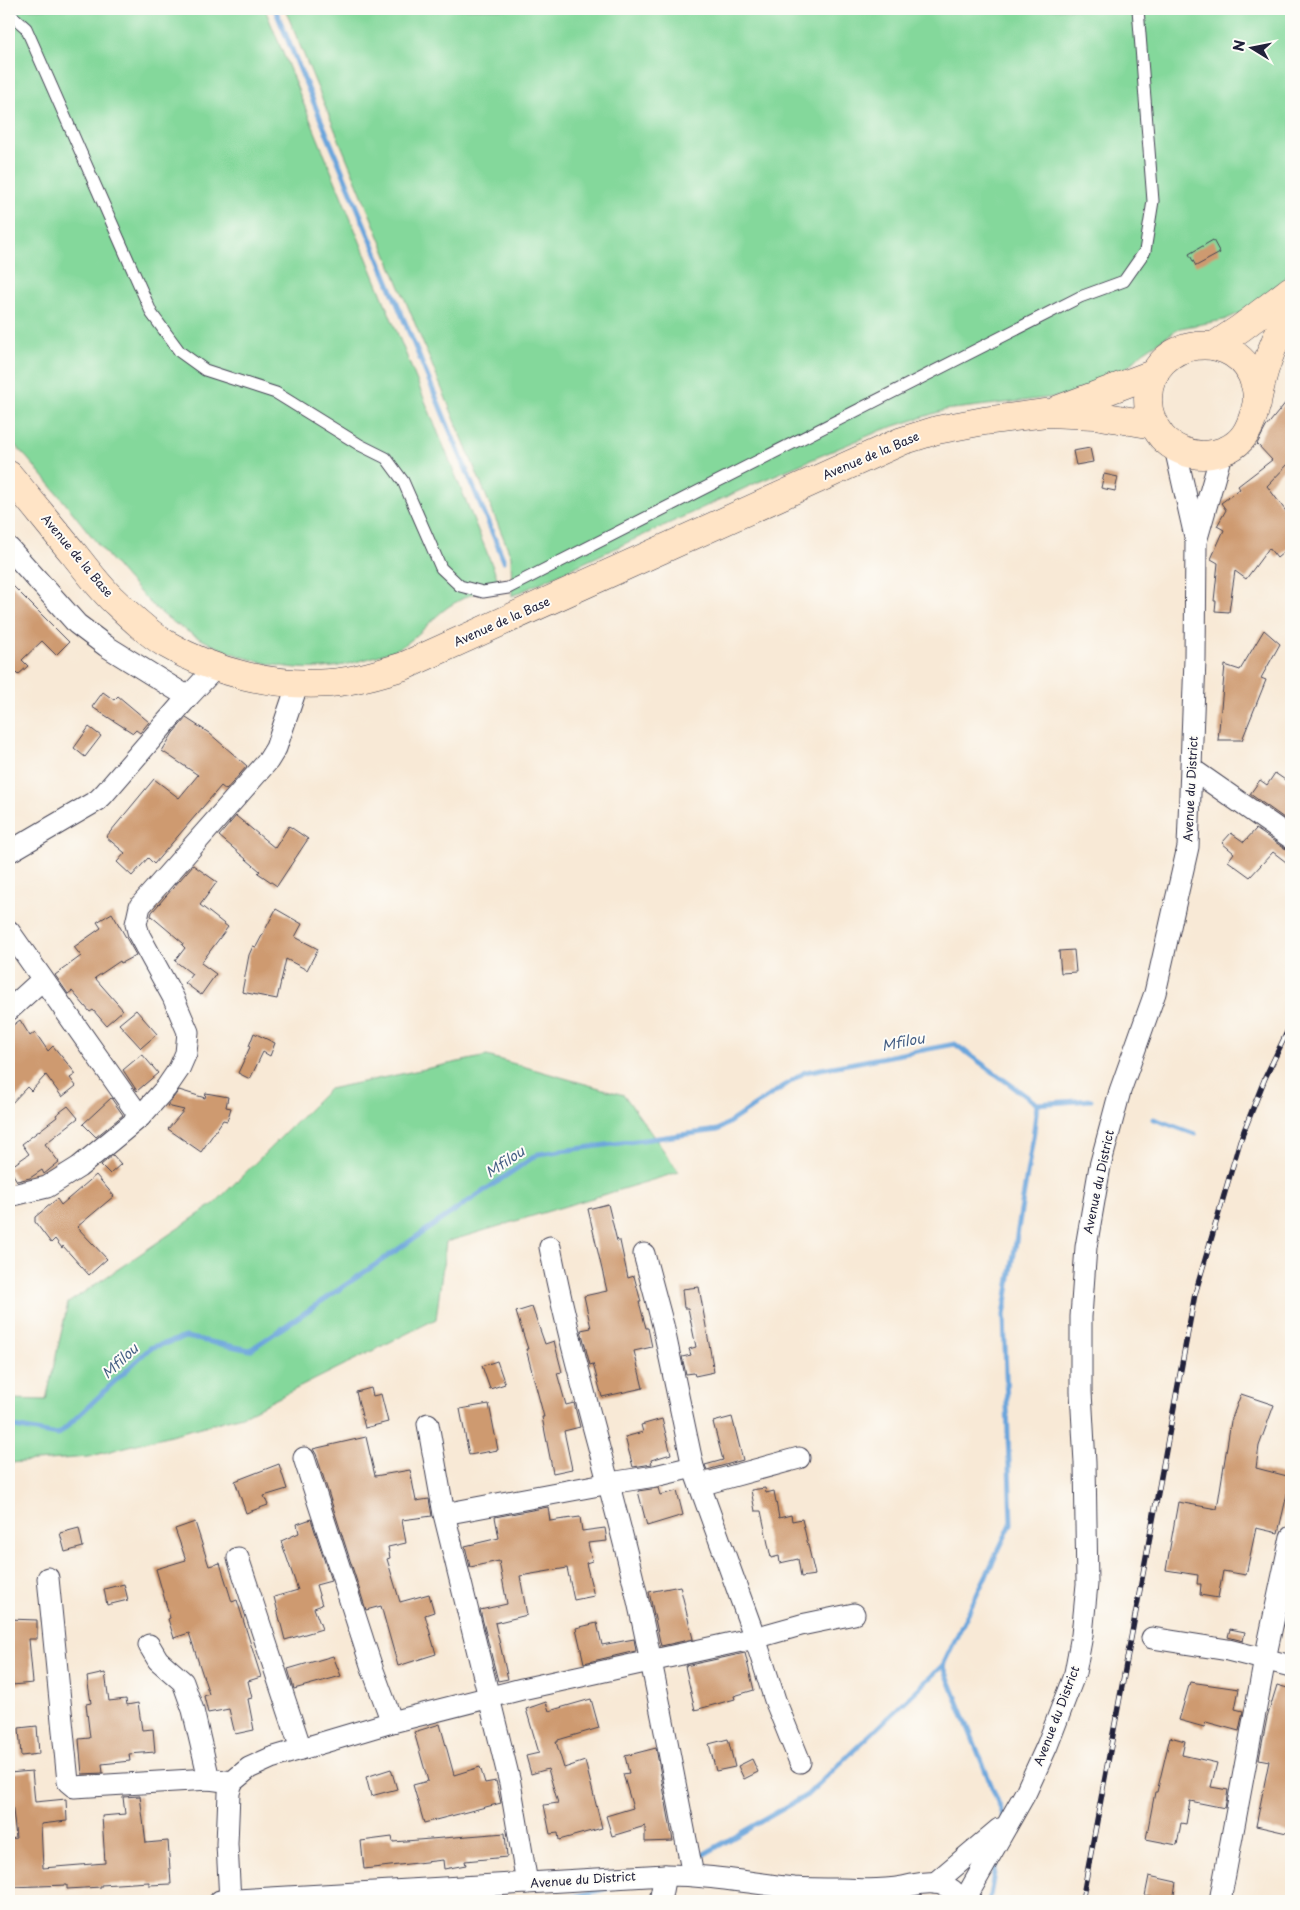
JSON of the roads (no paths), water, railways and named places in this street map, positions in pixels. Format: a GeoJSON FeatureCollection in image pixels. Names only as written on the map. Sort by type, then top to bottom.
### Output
{"type":"FeatureCollection","features":[{"type":"Feature","properties":{"kind":"main road"},"geometry":{"type":"LineString","coordinates":[[1214,346],[1289,303]]}},
{"type":"Feature","properties":{"kind":"main road"},"geometry":{"type":"LineString","coordinates":[[1257,404],[1271,350],[1289,303]]}},
{"type":"Feature","properties":{"kind":"main road","name":"Avenue de la Base"},"geometry":{"type":"LineString","coordinates":[[1200,345],[1214,346],[1232,354],[1247,367],[1255,385],[1257,404],[1254,420],[1246,433],[1235,444],[1222,451],[1198,455],[1175,448],[1163,438],[1154,425],[1148,408],[1149,390],[1155,373],[1163,362],[1174,353],[1187,347],[1200,345]]}},
{"type":"Feature","properties":{"kind":"main road","name":"Avenue de la Base"},"geometry":{"type":"LineString","coordinates":[[1046,414],[1155,373]]}},
{"type":"Feature","properties":{"kind":"main road","name":"Avenue de la Base"},"geometry":{"type":"LineString","coordinates":[[9,475],[110,597],[134,620],[164,643],[216,668],[262,679],[298,683],[331,683],[382,673],[404,666],[902,441],[937,430],[1046,414],[1094,416],[1154,425]]}},
{"type":"Feature","properties":{"kind":"street","name":"Avenue du District"},"geometry":{"type":"LineString","coordinates":[[220,1901],[665,1875],[693,1875],[795,1888],[876,1890],[935,1883],[943,1884],[952,1889],[963,1901],[1026,1792],[1047,1746],[1075,1673],[1080,1645],[1087,1584],[1085,1463],[1081,1392],[1081,1317],[1086,1247],[1100,1166],[1120,1091],[1155,993],[1188,848],[1192,769],[1196,541],[1175,448]]}},
{"type":"Feature","properties":{"kind":"street","name":"Avenue du District"},"geometry":{"type":"LineString","coordinates":[[1196,541],[1222,451]]}},
{"type":"Feature","properties":{"kind":"street"},"geometry":{"type":"LineString","coordinates":[[10,554],[77,624],[106,646],[188,697]]}},
{"type":"Feature","properties":{"kind":"street"},"geometry":{"type":"LineString","coordinates":[[9,852],[98,800],[188,697],[216,668]]}},
{"type":"Feature","properties":{"kind":"street"},"geometry":{"type":"LineString","coordinates":[[9,1196],[47,1187],[79,1167],[140,1117],[180,1069],[186,1053],[188,1032],[174,997],[139,935],[136,924],[140,906],[268,761],[276,748],[298,683]]}},
{"type":"Feature","properties":{"kind":"street"},"geometry":{"type":"LineString","coordinates":[[1192,769],[1291,838]]}},
{"type":"Feature","properties":{"kind":"street"},"geometry":{"type":"LineString","coordinates":[[9,931],[140,1117]]}},
{"type":"Feature","properties":{"kind":"street"},"geometry":{"type":"LineString","coordinates":[[9,1010],[42,980]]}},
{"type":"Feature","properties":{"kind":"street"},"geometry":{"type":"LineString","coordinates":[[550,1247],[572,1347],[610,1483],[651,1661],[693,1875]]}},
{"type":"Feature","properties":{"kind":"street"},"geometry":{"type":"LineString","coordinates":[[644,1254],[663,1325],[697,1476],[755,1638],[775,1700],[800,1762]]}},
{"type":"Feature","properties":{"kind":"street"},"geometry":{"type":"LineString","coordinates":[[428,1424],[444,1514],[510,1782],[527,1884]]}},
{"type":"Feature","properties":{"kind":"street"},"geometry":{"type":"LineString","coordinates":[[304,1458],[371,1665],[392,1722]]}},
{"type":"Feature","properties":{"kind":"street"},"geometry":{"type":"LineString","coordinates":[[444,1514],[610,1483],[655,1476],[697,1476],[799,1458]]}},
{"type":"Feature","properties":{"kind":"street"},"geometry":{"type":"LineString","coordinates":[[1220,1901],[1265,1659],[1290,1546]]}},
{"type":"Feature","properties":{"kind":"street"},"geometry":{"type":"LineString","coordinates":[[238,1558],[301,1749]]}},
{"type":"Feature","properties":{"kind":"street"},"geometry":{"type":"LineString","coordinates":[[48,1578],[68,1782],[74,1787],[209,1779],[232,1782]]}},
{"type":"Feature","properties":{"kind":"street"},"geometry":{"type":"LineString","coordinates":[[230,1901],[227,1844],[228,1793],[232,1782],[249,1768],[271,1758],[392,1722],[490,1697],[854,1614]]}},
{"type":"Feature","properties":{"kind":"street"},"geometry":{"type":"LineString","coordinates":[[1152,1638],[1228,1650],[1291,1666]]}},
{"type":"Feature","properties":{"kind":"street"},"geometry":{"type":"LineString","coordinates":[[149,1645],[158,1660],[183,1682],[193,1710],[209,1779]]}},
{"type":"Feature","properties":{"kind":"street","name":"Avenue du District"},"geometry":{"type":"LineString","coordinates":[[935,1883],[1010,1819]]}},
{"type":"Feature","properties":{"kind":"street"},"geometry":{"type":"LineString","coordinates":[[660,1901],[665,1875]]}},
{"type":"Feature","properties":{"kind":"street","name":"Avenue du District"},"geometry":{"type":"LineString","coordinates":[[795,1888],[813,1901]]}},
{"type":"Feature","properties":{"kind":"lane"},"geometry":{"type":"LineString","coordinates":[[9,14],[26,28],[152,314],[180,352],[205,370],[276,393],[360,445],[386,458],[403,481],[442,568],[460,586],[483,592],[508,588],[1080,297],[1124,280],[1145,251],[1152,201],[1138,9]]}},
{"type":"Feature","properties":{"kind":"waterway"},"geometry":{"type":"LineString","coordinates":[[275,9],[504,561]]}},
{"type":"Feature","properties":{"kind":"waterway","name":"Mfilou"},"geometry":{"type":"LineString","coordinates":[[9,1426],[58,1435],[150,1348],[186,1337],[250,1350],[538,1154],[718,1130],[805,1072],[955,1044],[1037,1104],[1091,1100]]}},
{"type":"Feature","properties":{"kind":"waterway"},"geometry":{"type":"LineString","coordinates":[[694,1860],[807,1795],[943,1665],[1011,1524],[1004,1315],[1037,1104]]}},
{"type":"Feature","properties":{"kind":"waterway","name":"Mfilou"},"geometry":{"type":"LineString","coordinates":[[1154,1119],[1195,1134]]}},
{"type":"Feature","properties":{"kind":"waterway"},"geometry":{"type":"LineString","coordinates":[[943,1665],[1004,1817]]}},
{"type":"Feature","properties":{"kind":"waterway"},"geometry":{"type":"LineString","coordinates":[[989,1901],[996,1862]]}},
{"type":"Feature","properties":{"kind":"waterway"},"geometry":{"type":"LineString","coordinates":[[558,1901],[608,1888]]}},
{"type":"Feature","properties":{"kind":"railway"},"geometry":{"type":"LineString","coordinates":[[1082,1901],[1195,1294],[1240,1141],[1265,1078],[1291,1024]]}}]}
